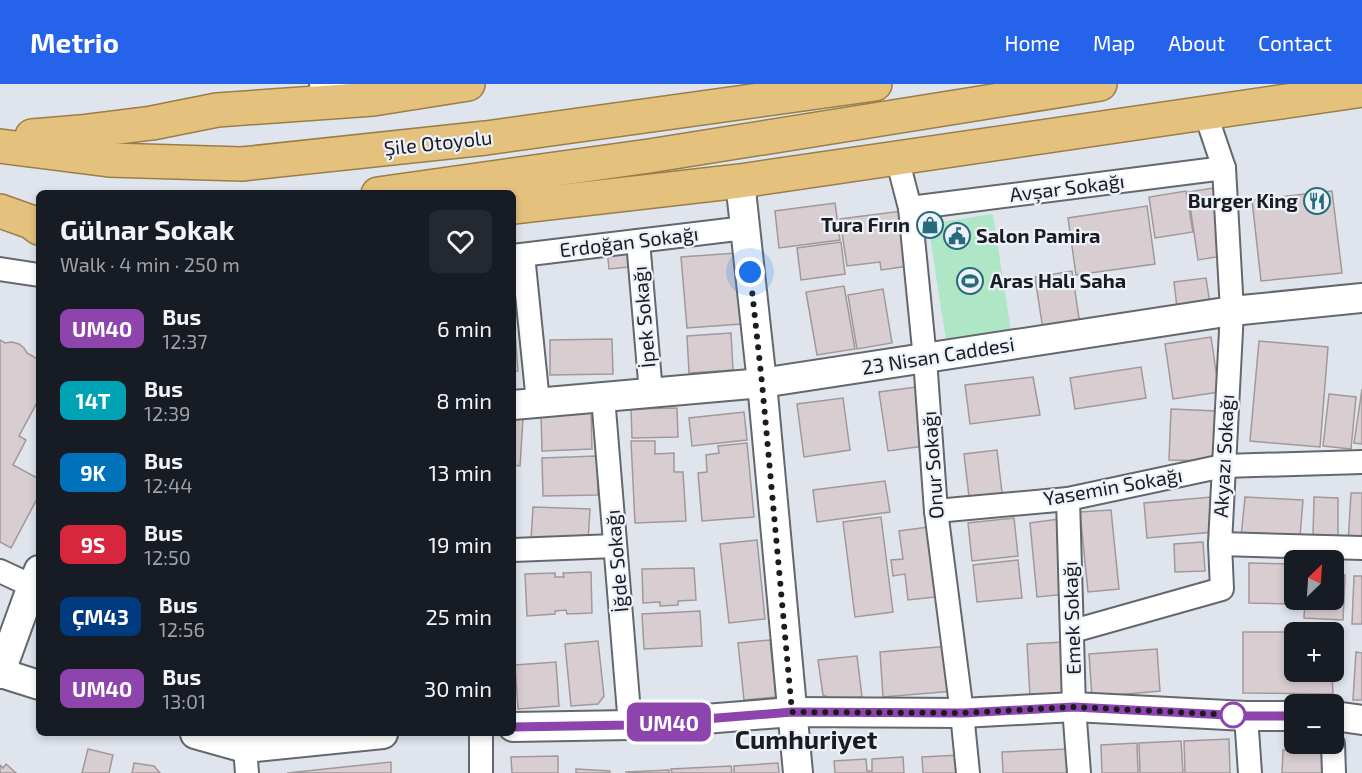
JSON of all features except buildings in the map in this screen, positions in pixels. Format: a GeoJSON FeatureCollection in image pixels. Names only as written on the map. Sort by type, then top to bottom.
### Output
{"type":"FeatureCollection","features":[{"type":"Feature","properties":{"kind":"highway"},"geometry":{"type":"LineString","coordinates":[[217,110],[245,84]]}},
{"type":"Feature","properties":{"kind":"highway"},"geometry":{"type":"LineString","coordinates":[[0,138],[80,132],[152,123],[217,110],[373,99],[468,84]]}},
{"type":"Feature","properties":{"kind":"highway","name":"Şile Otoyolu"},"geometry":{"type":"LineString","coordinates":[[0,146],[109,160],[242,164],[486,138],[874,84]]}},
{"type":"Feature","properties":{"kind":"highway","name":"Şile Otoyolu"},"geometry":{"type":"LineString","coordinates":[[407,190],[649,156],[1100,84]]}},
{"type":"Feature","properties":{"kind":"highway"},"geometry":{"type":"LineString","coordinates":[[516,207],[740,181],[1362,90]]}},
{"type":"Feature","properties":{"kind":"highway"},"geometry":{"type":"LineString","coordinates":[[0,196],[36,201]]}},
{"type":"Feature","properties":{"kind":"highway"},"geometry":{"type":"LineString","coordinates":[[0,211],[36,226]]}},
{"type":"Feature","properties":{"kind":"street"},"geometry":{"type":"LineString","coordinates":[[324,84],[373,99]]}},
{"type":"Feature","properties":{"kind":"street","name":"Akyazı Sokağı"},"geometry":{"type":"LineString","coordinates":[[1073,631],[1222,589],[1220,544],[1232,310],[1224,168],[1205,112]]}},
{"type":"Feature","properties":{"kind":"street","name":"Onur Sokağı"},"geometry":{"type":"LineString","coordinates":[[897,158],[910,208],[925,359],[936,511],[963,713],[968,773]]}},
{"type":"Feature","properties":{"kind":"street","name":"Avşar Sokağı"},"geometry":{"type":"LineString","coordinates":[[910,208],[1224,168]]}},
{"type":"Feature","properties":{"kind":"street"},"geometry":{"type":"LineString","coordinates":[[740,181],[762,383],[798,773]]}},
{"type":"Feature","properties":{"kind":"street","name":"Erdoğan Sokağı"},"geometry":{"type":"LineString","coordinates":[[518,255],[745,228]]}},
{"type":"Feature","properties":{"kind":"street","name":"İpek Sokağı"},"geometry":{"type":"LineString","coordinates":[[638,241],[651,393]]}},
{"type":"Feature","properties":{"kind":"street"},"geometry":{"type":"LineString","coordinates":[[518,255],[525,404]]}},
{"type":"Feature","properties":{"kind":"street"},"geometry":{"type":"LineString","coordinates":[[0,269],[36,275]]}},
{"type":"Feature","properties":{"kind":"street","name":"23 Nisan Caddesi"},"geometry":{"type":"LineString","coordinates":[[525,404],[762,383],[1232,310],[1362,298]]}},
{"type":"Feature","properties":{"kind":"street","name":"İğde Sokağı"},"geometry":{"type":"LineString","coordinates":[[603,397],[630,725]]}},
{"type":"Feature","properties":{"kind":"street","name":"Yasemin Sokağı"},"geometry":{"type":"LineString","coordinates":[[936,511],[1068,499],[1223,466],[1362,462]]}},
{"type":"Feature","properties":{"kind":"street","name":"Emek Sokağı"},"geometry":{"type":"LineString","coordinates":[[1068,499],[1074,707],[1080,773]]}},
{"type":"Feature","properties":{"kind":"street"},"geometry":{"type":"LineString","coordinates":[[1220,544],[1362,548]]}},
{"type":"Feature","properties":{"kind":"street"},"geometry":{"type":"LineString","coordinates":[[516,550],[615,546]]}},
{"type":"Feature","properties":{"kind":"street"},"geometry":{"type":"LineString","coordinates":[[0,571],[35,578],[1,673],[36,684]]}},
{"type":"Feature","properties":{"kind":"street"},"geometry":{"type":"LineString","coordinates":[[516,727],[630,725],[792,712],[963,713],[1074,707],[1284,716]]}},
{"type":"Feature","properties":{"kind":"street"},"geometry":{"type":"LineString","coordinates":[[1246,716],[1250,773]]}},
{"type":"Feature","properties":{"kind":"street"},"geometry":{"type":"LineString","coordinates":[[1344,717],[1362,720]]}},
{"type":"Feature","properties":{"kind":"street"},"geometry":{"type":"LineString","coordinates":[[199,736],[246,760],[371,736]]}},
{"type":"Feature","properties":{"kind":"street"},"geometry":{"type":"LineString","coordinates":[[481,736],[481,773]]}},
{"type":"Feature","properties":{"kind":"street"},"geometry":{"type":"LineString","coordinates":[[1333,754],[1334,773]]}},
{"type":"Feature","properties":{"kind":"green space","name":"Aras Halı Saha"},"geometry":{"type":"Polygon","coordinates":[[[993,214],[1012,338],[947,347],[928,224],[993,214]]]}},
{"type":"Feature","properties":{"kind":"bus line","name":"UM40"},"geometry":{"type":"LineString","coordinates":[[516,727],[630,725],[792,712],[963,713],[1074,707],[1284,716]]}},
{"type":"Feature","properties":{"kind":"place","name":"Burger King"},"geometry":{"type":"Point","coordinates":[1317,201]}},
{"type":"Feature","properties":{"kind":"place","name":"Tura Fırın"},"geometry":{"type":"Point","coordinates":[930,225]}},
{"type":"Feature","properties":{"kind":"place","name":"Salon Pamira"},"geometry":{"type":"Point","coordinates":[957,236]}},
{"type":"Feature","properties":{"kind":"place","name":"Aras Halı Saha"},"geometry":{"type":"Point","coordinates":[970,281]}},
{"type":"Feature","properties":{"kind":"district","name":"Cumhuriyet"},"geometry":{"type":"Point","coordinates":[806,740]}},
{"type":"Feature","properties":{"kind":"route"},"geometry":{"type":"LineString","coordinates":[[750,272],[792,712],[963,713],[1074,707],[1233,715]]}}]}
